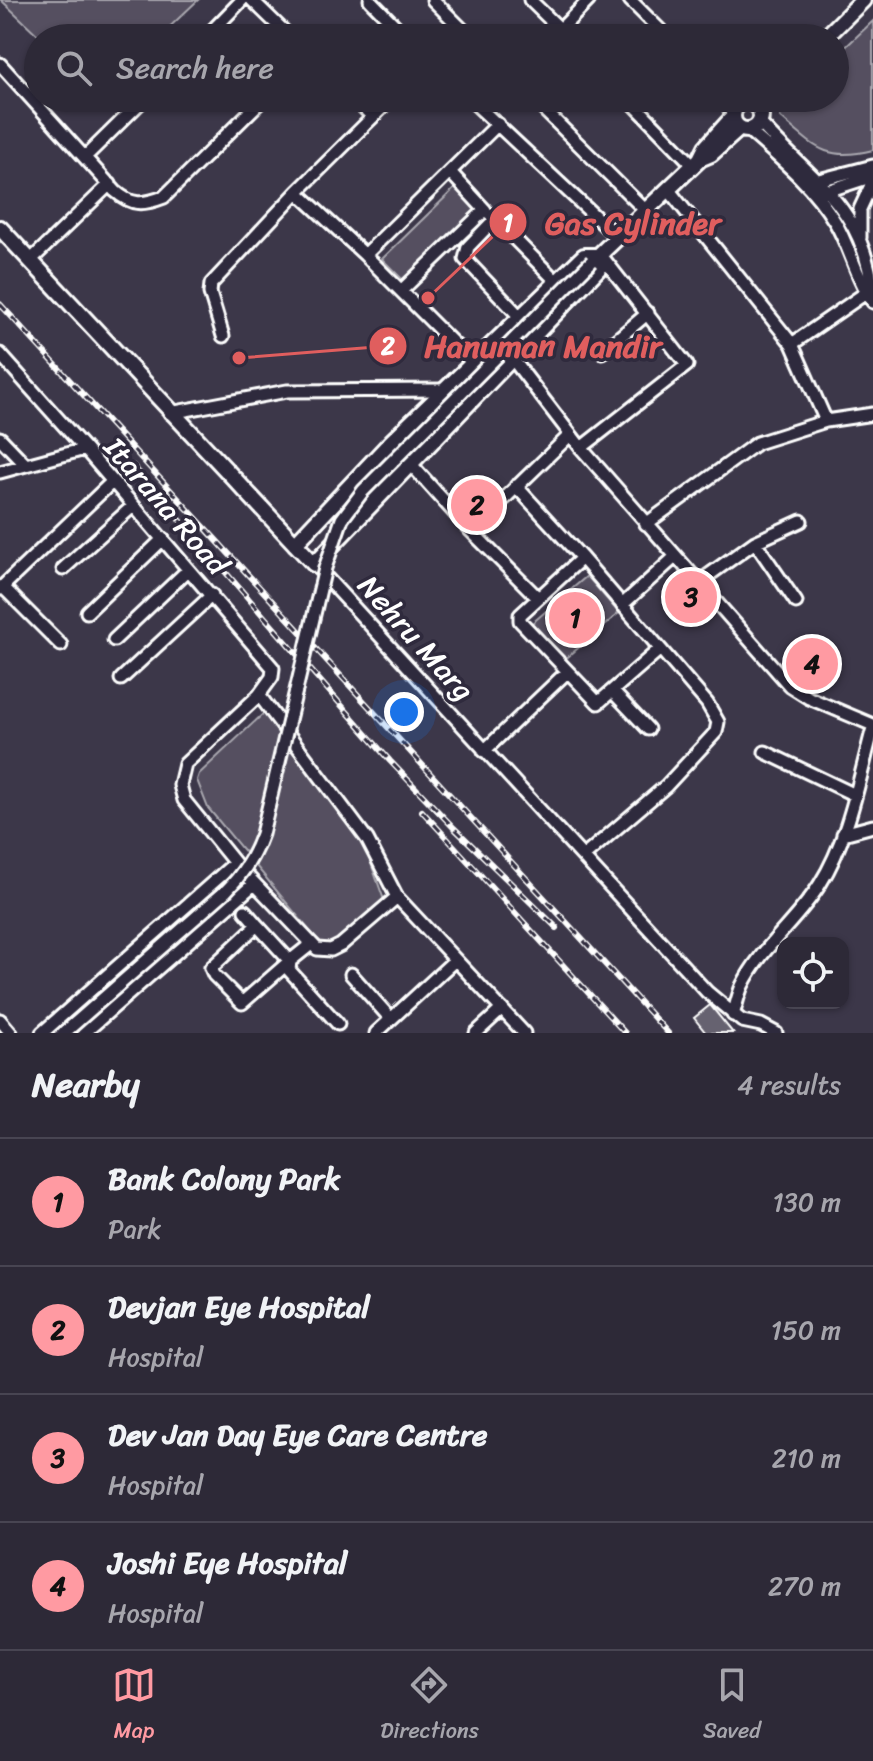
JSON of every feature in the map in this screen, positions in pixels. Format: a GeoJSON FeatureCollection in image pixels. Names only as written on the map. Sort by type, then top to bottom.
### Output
{"type":"FeatureCollection","features":[{"type":"Feature","properties":{"kind":"main road"},"geometry":{"type":"LineString","coordinates":[[839,24],[863,0]]}},
{"type":"Feature","properties":{"kind":"main road"},"geometry":{"type":"LineString","coordinates":[[295,544],[391,442],[584,256],[596,257],[697,162],[711,154],[746,112]]}},
{"type":"Feature","properties":{"kind":"main road","name":"Nehru Marg"},"geometry":{"type":"LineString","coordinates":[[0,228],[314,564]]}},
{"type":"Feature","properties":{"kind":"main road","name":"Nehru Marg"},"geometry":{"type":"LineString","coordinates":[[0,236],[30,261]]}},
{"type":"Feature","properties":{"kind":"main road"},"geometry":{"type":"LineString","coordinates":[[314,564],[600,267],[596,257]]}},
{"type":"Feature","properties":{"kind":"street"},"geometry":{"type":"LineString","coordinates":[[219,24],[242,0]]}},
{"type":"Feature","properties":{"kind":"street"},"geometry":{"type":"LineString","coordinates":[[252,0],[277,24]]}},
{"type":"Feature","properties":{"kind":"street"},"geometry":{"type":"LineString","coordinates":[[370,0],[393,24]]}},
{"type":"Feature","properties":{"kind":"street"},"geometry":{"type":"LineString","coordinates":[[433,0],[457,24]]}},
{"type":"Feature","properties":{"kind":"street"},"geometry":{"type":"LineString","coordinates":[[530,0],[551,24]]}},
{"type":"Feature","properties":{"kind":"street"},"geometry":{"type":"LineString","coordinates":[[570,24],[589,0]]}},
{"type":"Feature","properties":{"kind":"street"},"geometry":{"type":"LineString","coordinates":[[630,0],[654,24]]}},
{"type":"Feature","properties":{"kind":"street"},"geometry":{"type":"LineString","coordinates":[[0,64],[24,90]]}},
{"type":"Feature","properties":{"kind":"street"},"geometry":{"type":"LineString","coordinates":[[44,112],[124,198],[143,205],[164,197],[250,112]]}},
{"type":"Feature","properties":{"kind":"street"},"geometry":{"type":"LineString","coordinates":[[85,157],[131,112]]}},
{"type":"Feature","properties":{"kind":"street"},"geometry":{"type":"LineString","coordinates":[[368,112],[373,117]]}},
{"type":"Feature","properties":{"kind":"street"},"geometry":{"type":"LineString","coordinates":[[223,336],[210,293],[211,284],[378,112]]}},
{"type":"Feature","properties":{"kind":"street"},"geometry":{"type":"LineString","coordinates":[[484,112],[617,237]]}},
{"type":"Feature","properties":{"kind":"street"},"geometry":{"type":"LineString","coordinates":[[546,112],[645,210]]}},
{"type":"Feature","properties":{"kind":"street"},"geometry":{"type":"LineString","coordinates":[[643,112],[697,162]]}},
{"type":"Feature","properties":{"kind":"street"},"geometry":{"type":"LineString","coordinates":[[746,112],[822,193],[847,214],[860,242]]}},
{"type":"Feature","properties":{"kind":"street"},"geometry":{"type":"LineString","coordinates":[[365,255],[498,124]]}},
{"type":"Feature","properties":{"kind":"street"},"geometry":{"type":"LineString","coordinates":[[813,182],[873,166]]}},
{"type":"Feature","properties":{"kind":"street"},"geometry":{"type":"LineString","coordinates":[[450,172],[557,282]]}},
{"type":"Feature","properties":{"kind":"street"},"geometry":{"type":"LineString","coordinates":[[822,193],[873,179]]}},
{"type":"Feature","properties":{"kind":"street"},"geometry":{"type":"LineString","coordinates":[[871,295],[860,242],[860,209],[873,179]]}},
{"type":"Feature","properties":{"kind":"street"},"geometry":{"type":"LineString","coordinates":[[30,261],[110,184]]}},
{"type":"Feature","properties":{"kind":"street"},"geometry":{"type":"LineString","coordinates":[[668,189],[792,344],[826,421]]}},
{"type":"Feature","properties":{"kind":"street"},"geometry":{"type":"LineString","coordinates":[[297,192],[474,364]]}},
{"type":"Feature","properties":{"kind":"street"},"geometry":{"type":"LineString","coordinates":[[822,193],[871,295]]}},
{"type":"Feature","properties":{"kind":"street"},"geometry":{"type":"LineString","coordinates":[[401,291],[485,210]]}},
{"type":"Feature","properties":{"kind":"street"},"geometry":{"type":"LineString","coordinates":[[495,219],[468,247],[465,259],[521,318]]}},
{"type":"Feature","properties":{"kind":"street"},"geometry":{"type":"LineString","coordinates":[[64,1033],[226,891],[255,854],[269,807],[325,568],[336,534],[352,503],[596,257],[648,313],[687,365],[581,448]]}},
{"type":"Feature","properties":{"kind":"street"},"geometry":{"type":"LineString","coordinates":[[792,344],[871,295]]}},
{"type":"Feature","properties":{"kind":"street"},"geometry":{"type":"LineString","coordinates":[[602,352],[648,313]]}},
{"type":"Feature","properties":{"kind":"street"},"geometry":{"type":"LineString","coordinates":[[498,340],[570,435],[790,686],[809,698],[873,726],[843,834],[822,882],[804,908],[761,957],[742,986],[733,1015]]}},
{"type":"Feature","properties":{"kind":"street","name":"Itarana Road"},"geometry":{"type":"LineString","coordinates":[[0,354],[273,668],[272,677],[259,695]]}},
{"type":"Feature","properties":{"kind":"street"},"geometry":{"type":"LineString","coordinates":[[170,413],[287,391],[446,390]]}},
{"type":"Feature","properties":{"kind":"street"},"geometry":{"type":"LineString","coordinates":[[646,524],[744,450],[766,439],[826,421],[873,414]]}},
{"type":"Feature","properties":{"kind":"street"},"geometry":{"type":"LineString","coordinates":[[471,531],[570,435]]}},
{"type":"Feature","properties":{"kind":"street"},"geometry":{"type":"LineString","coordinates":[[0,438],[25,464]]}},
{"type":"Feature","properties":{"kind":"street"},"geometry":{"type":"LineString","coordinates":[[391,442],[471,531],[537,597]]}},
{"type":"Feature","properties":{"kind":"street"},"geometry":{"type":"LineString","coordinates":[[0,472],[85,449]]}},
{"type":"Feature","properties":{"kind":"street"},"geometry":{"type":"LineString","coordinates":[[61,645],[1,588],[112,482]]}},
{"type":"Feature","properties":{"kind":"street"},"geometry":{"type":"LineString","coordinates":[[516,486],[660,649],[716,715],[718,722],[716,732],[666,786],[583,857]]}},
{"type":"Feature","properties":{"kind":"street"},"geometry":{"type":"LineString","coordinates":[[63,569],[133,506]]}},
{"type":"Feature","properties":{"kind":"street"},"geometry":{"type":"LineString","coordinates":[[699,582],[755,542],[801,521]]}},
{"type":"Feature","properties":{"kind":"street"},"geometry":{"type":"LineString","coordinates":[[87,612],[163,539]]}},
{"type":"Feature","properties":{"kind":"street"},"geometry":{"type":"LineString","coordinates":[[755,542],[796,602]]}},
{"type":"Feature","properties":{"kind":"street"},"geometry":{"type":"LineString","coordinates":[[622,605],[675,557]]}},
{"type":"Feature","properties":{"kind":"street"},"geometry":{"type":"LineString","coordinates":[[582,558],[519,617],[598,703],[660,649]]}},
{"type":"Feature","properties":{"kind":"street","name":"Nehru Marg"},"geometry":{"type":"LineString","coordinates":[[314,564],[707,992],[733,1015],[776,1033]]}},
{"type":"Feature","properties":{"kind":"street"},"geometry":{"type":"LineString","coordinates":[[114,640],[188,570]]}},
{"type":"Feature","properties":{"kind":"street"},"geometry":{"type":"LineString","coordinates":[[121,679],[212,595]]}},
{"type":"Feature","properties":{"kind":"street"},"geometry":{"type":"LineString","coordinates":[[484,751],[567,672]]}},
{"type":"Feature","properties":{"kind":"street"},"geometry":{"type":"LineString","coordinates":[[613,692],[648,729]]}},
{"type":"Feature","properties":{"kind":"street"},"geometry":{"type":"LineString","coordinates":[[397,897],[341,945],[331,950],[310,945],[235,863],[184,800],[180,785],[185,764],[259,695],[367,839],[397,897],[524,1033]]}},
{"type":"Feature","properties":{"kind":"street"},"geometry":{"type":"LineString","coordinates":[[765,752],[855,795]]}},
{"type":"Feature","properties":{"kind":"street"},"geometry":{"type":"LineString","coordinates":[[843,834],[873,826]]}},
{"type":"Feature","properties":{"kind":"street"},"geometry":{"type":"LineString","coordinates":[[42,1033],[235,863]]}},
{"type":"Feature","properties":{"kind":"street"},"geometry":{"type":"LineString","coordinates":[[84,1033],[254,884]]}},
{"type":"Feature","properties":{"kind":"street"},"geometry":{"type":"LineString","coordinates":[[245,911],[290,961],[290,972],[338,1024]]}},
{"type":"Feature","properties":{"kind":"street"},"geometry":{"type":"LineString","coordinates":[[257,925],[213,965],[211,971],[242,1003],[310,945]]}},
{"type":"Feature","properties":{"kind":"street"},"geometry":{"type":"LineString","coordinates":[[376,1033],[455,960]]}},
{"type":"Feature","properties":{"kind":"street"},"geometry":{"type":"LineString","coordinates":[[351,974],[391,1019]]}},
{"type":"Feature","properties":{"kind":"street"},"geometry":{"type":"LineString","coordinates":[[476,1033],[502,1009]]}},
{"type":"Feature","properties":{"kind":"street"},"geometry":{"type":"LineString","coordinates":[[0,1020],[11,1033]]}},
{"type":"Feature","properties":{"kind":"shaded area"},"geometry":{"type":"Polygon","coordinates":[[[1,0],[198,0],[173,24],[26,24],[1,0]]]}},
{"type":"Feature","properties":{"kind":"shaded area"},"geometry":{"type":"Polygon","coordinates":[[[873,21],[873,150],[832,153],[812,144],[780,117],[782,112],[849,112],[849,44],[873,21]]]}},
{"type":"Feature","properties":{"kind":"shaded area"},"geometry":{"type":"Polygon","coordinates":[[[459,184],[483,210],[407,284],[382,259],[459,184]]]}},
{"type":"Feature","properties":{"kind":"shaded area"},"geometry":{"type":"Polygon","coordinates":[[[587,576],[619,613],[563,661],[531,624],[587,576]]]}},
{"type":"Feature","properties":{"kind":"shaded area"},"geometry":{"type":"Polygon","coordinates":[[[265,712],[363,841],[384,900],[332,945],[314,936],[208,808],[197,780],[199,774],[265,712]]]}},
{"type":"Feature","properties":{"kind":"building"},"geometry":{"type":"Polygon","coordinates":[[[473,488],[488,503],[475,515],[461,500],[473,488]]]}},
{"type":"Feature","properties":{"kind":"building"},"geometry":{"type":"Polygon","coordinates":[[[689,588],[701,602],[686,614],[674,601],[689,588]]]}},
{"type":"Feature","properties":{"kind":"building"},"geometry":{"type":"Polygon","coordinates":[[[804,641],[822,645],[816,679],[797,676],[804,641]]]}},
{"type":"Feature","properties":{"kind":"building"},"geometry":{"type":"Polygon","coordinates":[[[710,1005],[733,1033],[706,1033],[694,1018],[710,1005]]]}},
{"type":"Feature","properties":{"kind":"railway"},"geometry":{"type":"LineString","coordinates":[[0,304],[668,1033]]}},
{"type":"Feature","properties":{"kind":"railway"},"geometry":{"type":"LineString","coordinates":[[133,466],[390,761],[557,928]]}},
{"type":"Feature","properties":{"kind":"railway"},"geometry":{"type":"LineString","coordinates":[[422,811],[625,1033]]}},
{"type":"Feature","properties":{"kind":"place","name":"Gas Cylinder"},"geometry":{"type":"Point","coordinates":[428,298]}},
{"type":"Feature","properties":{"kind":"place","name":"Hanuman Mandir"},"geometry":{"type":"Point","coordinates":[239,358]}},
{"type":"Feature","properties":{"kind":"place","name":"Devjan Eye Hospital"},"geometry":{"type":"Point","coordinates":[477,505]}},
{"type":"Feature","properties":{"kind":"place","name":"Dev Jan Day Eye Care Centre"},"geometry":{"type":"Point","coordinates":[691,597]}},
{"type":"Feature","properties":{"kind":"place","name":"Bank Colony Park"},"geometry":{"type":"Point","coordinates":[575,618]}},
{"type":"Feature","properties":{"kind":"place","name":"Joshi Eye Hospital"},"geometry":{"type":"Point","coordinates":[812,664]}}]}
